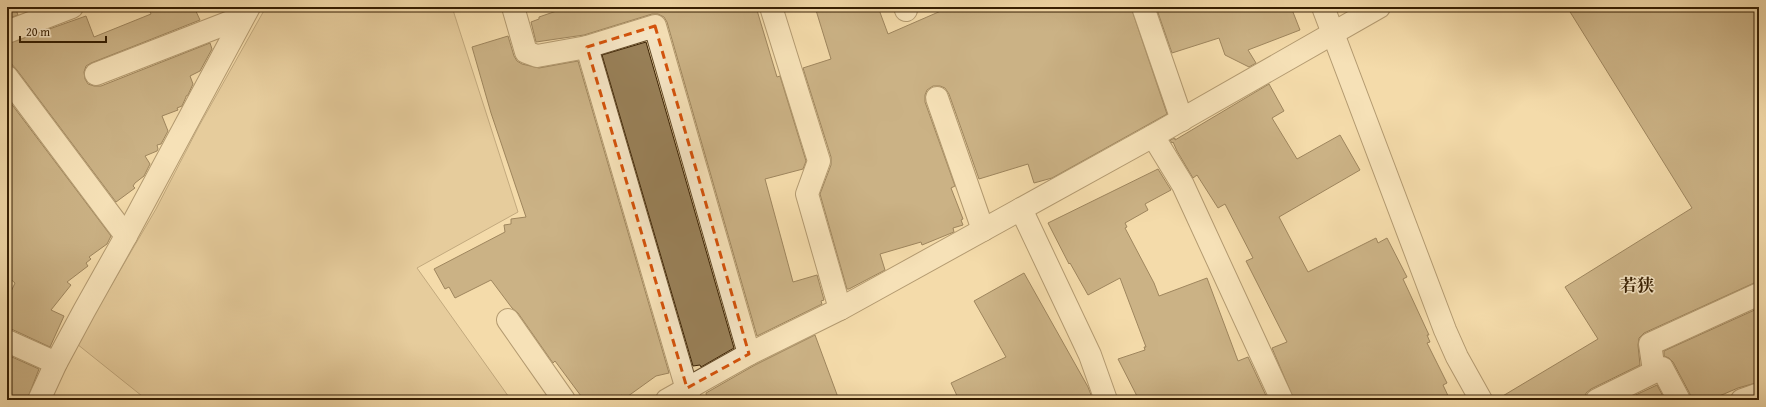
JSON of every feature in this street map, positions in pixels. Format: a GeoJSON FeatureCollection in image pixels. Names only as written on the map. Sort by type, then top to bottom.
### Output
{"type":"FeatureCollection","features":[{"type":"Feature","properties":{"kind":"street"},"geometry":{"type":"LineString","coordinates":[[7,32],[31,14],[72,7]]}},
{"type":"Feature","properties":{"kind":"street"},"geometry":{"type":"LineString","coordinates":[[513,7],[526,52],[537,56],[586,47],[655,26],[749,354]]}},
{"type":"Feature","properties":{"kind":"street"},"geometry":{"type":"LineString","coordinates":[[771,7],[819,161],[807,194],[840,309]]}},
{"type":"Feature","properties":{"kind":"street"},"geometry":{"type":"LineString","coordinates":[[1143,7],[1182,120]]}},
{"type":"Feature","properties":{"kind":"street"},"geometry":{"type":"LineString","coordinates":[[1322,7],[1445,330],[1457,357],[1481,400]]}},
{"type":"Feature","properties":{"kind":"street"},"geometry":{"type":"LineString","coordinates":[[667,400],[688,394],[749,354],[840,309],[1182,120],[1379,7]]}},
{"type":"Feature","properties":{"kind":"street"},"geometry":{"type":"LineString","coordinates":[[96,74],[246,12]]}},
{"type":"Feature","properties":{"kind":"street"},"geometry":{"type":"LineString","coordinates":[[39,400],[56,363],[246,12]]}},
{"type":"Feature","properties":{"kind":"street"},"geometry":{"type":"LineString","coordinates":[[586,47],[688,394]]}},
{"type":"Feature","properties":{"kind":"street"},"geometry":{"type":"LineString","coordinates":[[7,77],[126,236]]}},
{"type":"Feature","properties":{"kind":"street"},"geometry":{"type":"LineString","coordinates":[[937,98],[982,230]]}},
{"type":"Feature","properties":{"kind":"street"},"geometry":{"type":"LineString","coordinates":[[1153,136],[1183,185],[1282,400]]}},
{"type":"Feature","properties":{"kind":"street"},"geometry":{"type":"LineString","coordinates":[[1021,209],[1090,355],[1106,400]]}},
{"type":"Feature","properties":{"kind":"street"},"geometry":{"type":"LineString","coordinates":[[1654,371],[1650,344],[1759,294]]}},
{"type":"Feature","properties":{"kind":"street"},"geometry":{"type":"LineString","coordinates":[[508,320],[564,400]]}},
{"type":"Feature","properties":{"kind":"street"},"geometry":{"type":"LineString","coordinates":[[7,341],[56,363]]}},
{"type":"Feature","properties":{"kind":"street"},"geometry":{"type":"LineString","coordinates":[[1597,400],[1662,368],[1678,400]]}},
{"type":"Feature","properties":{"kind":"street"},"geometry":{"type":"LineString","coordinates":[[1742,400],[1759,394]]}},
{"type":"Feature","properties":{"kind":"highlighted area"},"geometry":{"type":"Polygon","coordinates":[[[655,26],[749,354],[687,388],[587,47],[655,26]]]}},
{"type":"Feature","properties":{"kind":"shaded area"},"geometry":{"type":"Polygon","coordinates":[[[266,7],[452,7],[518,212],[417,268],[511,400],[147,400],[77,344],[156,209],[199,126],[266,7]]]}},
{"type":"Feature","properties":{"kind":"building"},"geometry":{"type":"Polygon","coordinates":[[[7,7],[15,7],[18,15],[7,19],[7,7]]]}},
{"type":"Feature","properties":{"kind":"building"},"geometry":{"type":"Polygon","coordinates":[[[148,7],[194,7],[200,20],[91,63],[86,66],[84,72],[85,79],[88,84],[101,86],[210,43],[212,49],[200,71],[190,76],[193,84],[182,106],[177,108],[178,110],[162,116],[168,131],[161,144],[157,145],[157,151],[145,156],[150,164],[144,176],[135,183],[133,186],[135,188],[116,202],[17,70],[7,59],[7,44],[86,16],[94,37],[151,14],[148,7]]]}},
{"type":"Feature","properties":{"kind":"building"},"geometry":{"type":"Polygon","coordinates":[[[568,7],[756,7],[777,77],[780,76],[806,161],[803,169],[765,179],[793,282],[817,275],[824,300],[821,301],[822,304],[757,336],[667,22],[664,17],[658,14],[652,14],[584,35],[536,42],[531,22],[539,19],[539,17],[568,7]]]}},
{"type":"Feature","properties":{"kind":"building"},"geometry":{"type":"Polygon","coordinates":[[[815,7],[878,7],[888,34],[950,7],[1131,7],[1167,114],[1052,178],[1034,183],[1028,164],[979,179],[949,94],[945,88],[933,86],[927,90],[925,102],[955,186],[951,188],[963,219],[961,220],[963,225],[953,228],[954,232],[922,245],[921,242],[880,254],[885,270],[847,289],[820,194],[831,165],[831,157],[803,68],[831,59],[815,7]]]}},
{"type":"Feature","properties":{"kind":"building"},"geometry":{"type":"Polygon","coordinates":[[[1156,7],[1291,7],[1300,30],[1248,50],[1256,63],[1249,67],[1225,55],[1219,38],[1172,53],[1156,7]]]}},
{"type":"Feature","properties":{"kind":"building"},"geometry":{"type":"Polygon","coordinates":[[[1567,7],[1759,7],[1759,282],[1644,333],[1639,338],[1638,345],[1640,365],[1591,389],[1586,393],[1585,400],[1496,400],[1598,339],[1565,287],[1692,208],[1567,7]]]}},
{"type":"Feature","properties":{"kind":"building"},"geometry":{"type":"Polygon","coordinates":[[[508,36],[514,56],[517,61],[522,64],[539,68],[578,61],[669,373],[656,376],[624,399],[622,395],[614,400],[584,400],[555,361],[553,363],[518,313],[512,308],[491,280],[455,298],[449,287],[445,289],[434,269],[505,232],[504,225],[511,224],[511,219],[526,217],[491,113],[472,47],[508,36]]]}},
{"type":"Feature","properties":{"kind":"building"},"geometry":{"type":"Polygon","coordinates":[[[646,42],[734,348],[701,367],[700,365],[693,366],[602,55],[646,42]]]}},
{"type":"Feature","properties":{"kind":"building"},"geometry":{"type":"Polygon","coordinates":[[[1269,84],[1284,111],[1272,118],[1297,159],[1340,135],[1360,170],[1279,217],[1308,272],[1376,238],[1378,243],[1387,238],[1407,277],[1403,279],[1429,335],[1427,335],[1430,342],[1427,343],[1447,383],[1443,385],[1450,400],[1294,400],[1272,348],[1287,342],[1246,261],[1253,258],[1225,204],[1218,208],[1197,175],[1193,178],[1173,142],[1172,143],[1170,140],[1175,138],[1175,140],[1269,84]]]}},
{"type":"Feature","properties":{"kind":"building"},"geometry":{"type":"Polygon","coordinates":[[[7,98],[111,236],[107,244],[89,257],[91,259],[86,263],[88,266],[67,282],[71,285],[51,310],[64,316],[50,347],[7,327],[7,300],[15,283],[7,276],[7,98]]]}},
{"type":"Feature","properties":{"kind":"building"},"geometry":{"type":"Polygon","coordinates":[[[1158,169],[1171,190],[1145,204],[1148,210],[1125,223],[1127,227],[1125,228],[1154,283],[1159,296],[1207,278],[1238,361],[1248,357],[1268,400],[1139,400],[1118,359],[1145,350],[1144,347],[1146,347],[1120,278],[1088,295],[1070,263],[1069,264],[1048,223],[1158,169]]]}},
{"type":"Feature","properties":{"kind":"building"},"geometry":{"type":"Polygon","coordinates":[[[1024,273],[1088,387],[1093,400],[959,400],[951,383],[1006,357],[974,301],[1024,273]]]}},
{"type":"Feature","properties":{"kind":"building"},"geometry":{"type":"Polygon","coordinates":[[[1759,308],[1759,382],[1738,388],[1710,400],[1691,400],[1690,394],[1673,362],[1664,356],[1664,351],[1759,308]]]}},
{"type":"Feature","properties":{"kind":"building"},"geometry":{"type":"Polygon","coordinates":[[[815,335],[839,400],[707,400],[706,393],[755,365],[815,335]]]}},
{"type":"Feature","properties":{"kind":"building"},"geometry":{"type":"Polygon","coordinates":[[[12,357],[39,369],[27,400],[7,400],[7,368],[12,357]]]}},
{"type":"Feature","properties":{"kind":"building"},"geometry":{"type":"Polygon","coordinates":[[[1657,385],[1665,400],[1625,400],[1657,385]]]}},
{"type":"Feature","properties":{"kind":"district","name":"若狭"},"geometry":{"type":"Point","coordinates":[1637,285]}}]}
